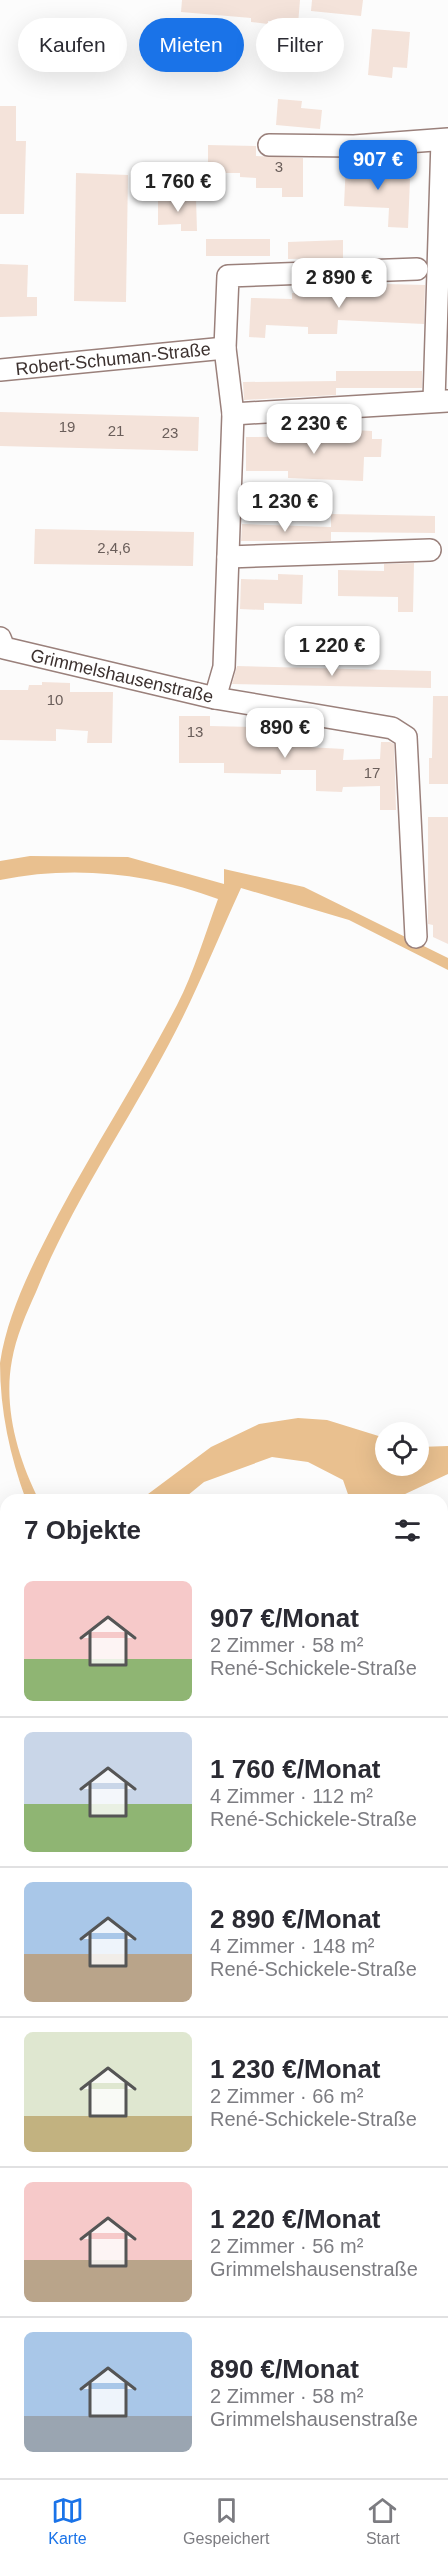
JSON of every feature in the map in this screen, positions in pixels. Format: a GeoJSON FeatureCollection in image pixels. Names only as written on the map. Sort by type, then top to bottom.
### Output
{"type":"FeatureCollection","features":[{"type":"Feature","properties":{"kind":"street"},"geometry":{"type":"LineString","coordinates":[[233,414],[441,401],[445,140],[354,146],[269,145]]}},
{"type":"Feature","properties":{"kind":"street"},"geometry":{"type":"LineString","coordinates":[[215,698],[224,668],[233,414],[225,348],[228,276],[417,269]]}},
{"type":"Feature","properties":{"kind":"street","name":"Robert-Schuman-Straße"},"geometry":{"type":"LineString","coordinates":[[0,370],[225,348]]}},
{"type":"Feature","properties":{"kind":"street"},"geometry":{"type":"LineString","coordinates":[[228,556],[430,550]]}},
{"type":"Feature","properties":{"kind":"street","name":"Grimmelshausenstraße"},"geometry":{"type":"LineString","coordinates":[[1,645],[215,698],[392,728],[406,737],[416,937]]}},
{"type":"Feature","properties":{"kind":"shaded area"},"geometry":{"type":"Polygon","coordinates":[[[30,856],[128,857],[224,884],[224,869],[304,887],[448,958],[448,970],[349,920],[241,888],[179,1025],[65,1228],[19,1334],[14,1351],[9,1396],[14,1432],[36,1494],[24,1494],[15,1467],[4,1416],[0,1363],[9,1324],[23,1287],[58,1215],[177,1005],[218,899],[165,883],[110,874],[55,873],[0,880],[0,861],[30,856]]]}},
{"type":"Feature","properties":{"kind":"shaded area"},"geometry":{"type":"Polygon","coordinates":[[[298,1418],[327,1420],[375,1435],[375,1476],[429,1476],[429,1447],[448,1446],[448,1474],[405,1494],[348,1494],[343,1480],[308,1462],[272,1457],[204,1482],[189,1494],[148,1494],[211,1447],[259,1424],[298,1418]]]}},
{"type":"Feature","properties":{"kind":"building"},"geometry":{"type":"Polygon","coordinates":[[[182,0],[300,0],[298,18],[256,18],[256,23],[251,22],[251,18],[181,12],[182,0]]]}},
{"type":"Feature","properties":{"kind":"building"},"geometry":{"type":"Polygon","coordinates":[[[312,0],[363,0],[361,16],[311,11],[312,0]]]}},
{"type":"Feature","properties":{"kind":"building"},"geometry":{"type":"Polygon","coordinates":[[[372,29],[410,32],[407,68],[393,67],[392,78],[368,75],[372,29]]]}},
{"type":"Feature","properties":{"kind":"building"},"geometry":{"type":"Polygon","coordinates":[[[278,99],[302,101],[301,108],[322,110],[320,129],[276,125],[278,99]]]}},
{"type":"Feature","properties":{"kind":"building"},"geometry":{"type":"Polygon","coordinates":[[[0,106],[16,106],[16,141],[26,141],[24,214],[0,214],[0,106]]]}},
{"type":"Feature","properties":{"kind":"building"},"geometry":{"type":"Polygon","coordinates":[[[208,145],[256,146],[256,156],[303,158],[303,197],[282,197],[282,188],[256,188],[256,178],[240,177],[240,173],[208,173],[208,145]]]}},
{"type":"Feature","properties":{"kind":"building"},"geometry":{"type":"Polygon","coordinates":[[[346,161],[390,163],[389,178],[410,179],[408,228],[388,227],[389,208],[344,206],[346,161]]]}},
{"type":"Feature","properties":{"kind":"building"},"geometry":{"type":"Polygon","coordinates":[[[76,173],[128,175],[126,302],[74,301],[76,173]]]}},
{"type":"Feature","properties":{"kind":"building"},"geometry":{"type":"Polygon","coordinates":[[[158,198],[196,198],[197,231],[181,231],[181,224],[158,225],[158,198]]]}},
{"type":"Feature","properties":{"kind":"building"},"geometry":{"type":"Polygon","coordinates":[[[206,239],[270,239],[270,256],[206,256],[206,239]]]}},
{"type":"Feature","properties":{"kind":"building"},"geometry":{"type":"Polygon","coordinates":[[[343,240],[343,258],[288,259],[288,242],[343,240]]]}},
{"type":"Feature","properties":{"kind":"building"},"geometry":{"type":"Polygon","coordinates":[[[0,264],[28,265],[27,297],[37,297],[37,316],[0,317],[0,264]]]}},
{"type":"Feature","properties":{"kind":"building"},"geometry":{"type":"Polygon","coordinates":[[[387,284],[425,285],[424,324],[338,320],[337,334],[308,334],[308,327],[266,325],[265,338],[249,337],[251,298],[292,299],[292,293],[339,294],[339,288],[386,290],[387,284]]]}},
{"type":"Feature","properties":{"kind":"building"},"geometry":{"type":"Polygon","coordinates":[[[336,371],[422,371],[422,388],[336,388],[336,395],[244,400],[243,382],[336,381],[336,371]]]}},
{"type":"Feature","properties":{"kind":"building"},"geometry":{"type":"Polygon","coordinates":[[[0,412],[199,417],[198,451],[0,446],[0,412]]]}},
{"type":"Feature","properties":{"kind":"building"},"geometry":{"type":"Polygon","coordinates":[[[334,429],[372,431],[372,439],[382,439],[381,457],[364,457],[363,481],[288,478],[288,471],[246,471],[246,437],[334,436],[334,429]]]}},
{"type":"Feature","properties":{"kind":"building"},"geometry":{"type":"Polygon","coordinates":[[[331,514],[435,516],[435,533],[331,532],[331,514]]]}},
{"type":"Feature","properties":{"kind":"building"},"geometry":{"type":"Polygon","coordinates":[[[242,524],[331,527],[331,541],[241,541],[242,524]]]}},
{"type":"Feature","properties":{"kind":"building"},"geometry":{"type":"Polygon","coordinates":[[[35,529],[194,532],[193,566],[34,564],[35,529]]]}},
{"type":"Feature","properties":{"kind":"building"},"geometry":{"type":"Polygon","coordinates":[[[414,563],[413,612],[398,612],[398,597],[338,596],[338,570],[384,571],[384,564],[414,563]]]}},
{"type":"Feature","properties":{"kind":"building"},"geometry":{"type":"Polygon","coordinates":[[[278,574],[303,575],[302,604],[264,603],[264,610],[240,609],[241,579],[278,580],[278,574]]]}},
{"type":"Feature","properties":{"kind":"building"},"geometry":{"type":"Polygon","coordinates":[[[237,666],[431,671],[431,688],[232,684],[237,666]]]}},
{"type":"Feature","properties":{"kind":"building"},"geometry":{"type":"Polygon","coordinates":[[[42,682],[70,683],[70,692],[113,692],[112,743],[87,743],[88,731],[56,729],[56,741],[0,740],[0,690],[28,690],[29,685],[42,685],[42,682]]]}},
{"type":"Feature","properties":{"kind":"building"},"geometry":{"type":"Polygon","coordinates":[[[433,696],[448,696],[448,784],[429,784],[429,758],[432,758],[433,696]]]}},
{"type":"Feature","properties":{"kind":"building"},"geometry":{"type":"Polygon","coordinates":[[[179,716],[210,716],[210,726],[253,727],[253,744],[344,749],[343,760],[380,759],[381,742],[390,742],[394,744],[396,810],[380,810],[380,786],[343,787],[342,792],[316,791],[316,770],[281,770],[281,774],[224,773],[224,763],[179,763],[179,716]]]}},
{"type":"Feature","properties":{"kind":"building"},"geometry":{"type":"Polygon","coordinates":[[[428,817],[448,817],[448,944],[433,937],[433,925],[428,924],[428,817]]]}}]}
